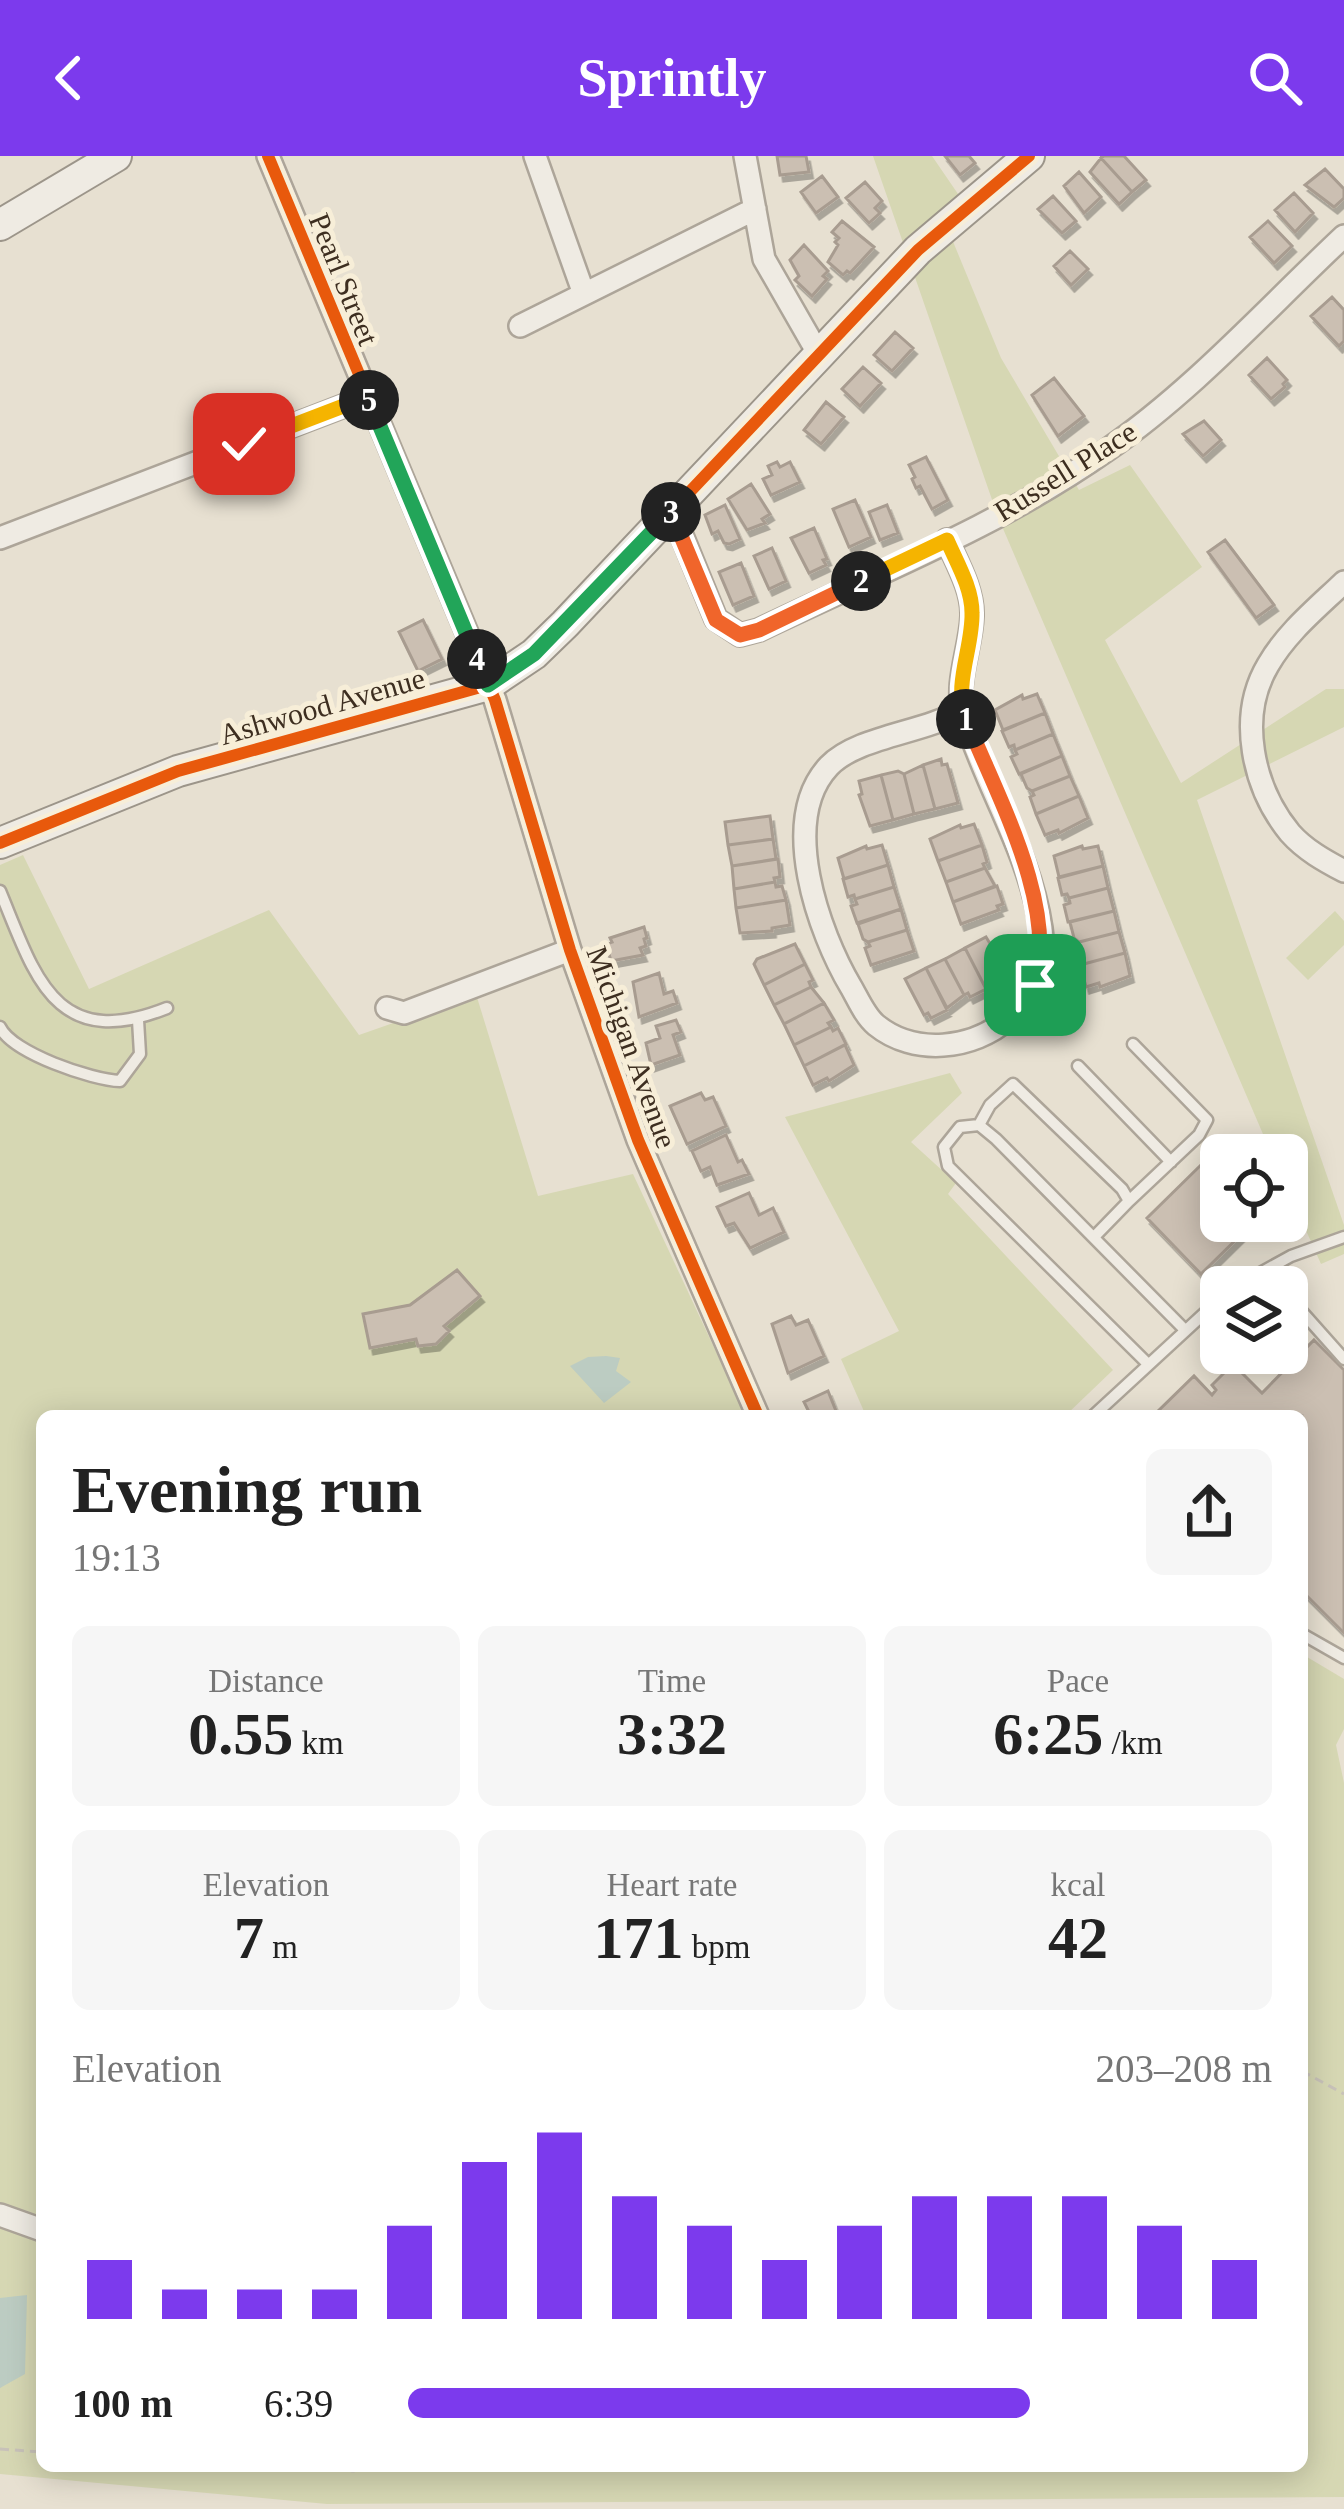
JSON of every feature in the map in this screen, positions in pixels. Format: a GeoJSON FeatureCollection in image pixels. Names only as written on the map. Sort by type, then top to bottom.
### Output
{"type":"FeatureCollection","features":[{"type":"Feature","properties":{"kind":"street"},"geometry":{"type":"LineString","coordinates":[[0,225],[116,156]]}},
{"type":"Feature","properties":{"kind":"street","name":"Pearl Street"},"geometry":{"type":"LineString","coordinates":[[268,156],[488,685]]}},
{"type":"Feature","properties":{"kind":"street"},"geometry":{"type":"LineString","coordinates":[[535,156],[584,294]]}},
{"type":"Feature","properties":{"kind":"street"},"geometry":{"type":"LineString","coordinates":[[745,156],[764,259],[818,352]]}},
{"type":"Feature","properties":{"kind":"street","name":"Ashwood Avenue"},"geometry":{"type":"LineString","coordinates":[[0,843],[178,771],[488,685],[534,654],[918,250],[1029,156]]}},
{"type":"Feature","properties":{"kind":"street"},"geometry":{"type":"LineString","coordinates":[[520,326],[755,209]]}},
{"type":"Feature","properties":{"kind":"street","name":"Russell Place"},"geometry":{"type":"LineString","coordinates":[[672,511],[716,620],[740,635],[759,630],[1019,505],[1107,451],[1159,410],[1344,236]]}},
{"type":"Feature","properties":{"kind":"street"},"geometry":{"type":"LineString","coordinates":[[0,538],[367,397]]}},
{"type":"Feature","properties":{"kind":"street"},"geometry":{"type":"LineString","coordinates":[[947,540],[970,595],[973,615],[962,710],[1022,859],[1040,927],[1042,959],[1035,985],[994,1030],[962,1042],[906,1043],[873,1023],[818,918],[804,838],[807,812],[813,789],[840,758],[962,710]]}},
{"type":"Feature","properties":{"kind":"street"},"geometry":{"type":"LineString","coordinates":[[1344,581],[1288,636],[1265,670],[1254,700],[1252,750],[1265,792],[1291,833],[1316,856],[1344,871]]}},
{"type":"Feature","properties":{"kind":"street","name":"Michigan Avenue"},"geometry":{"type":"LineString","coordinates":[[488,685],[570,950],[638,1140],[755,1410]]}},
{"type":"Feature","properties":{"kind":"street"},"geometry":{"type":"LineString","coordinates":[[387,1008],[404,1013],[570,950]]}},
{"type":"Feature","properties":{"kind":"street"},"geometry":{"type":"LineString","coordinates":[[0,2216],[36,2228]]}},
{"type":"Feature","properties":{"kind":"lane"},"geometry":{"type":"LineString","coordinates":[[0,891],[38,982],[58,1004],[85,1018],[138,1020],[167,1008]]}},
{"type":"Feature","properties":{"kind":"lane"},"geometry":{"type":"LineString","coordinates":[[0,1027],[19,1048],[105,1081],[120,1081],[140,1054],[138,1020]]}},
{"type":"Feature","properties":{"kind":"lane"},"geometry":{"type":"LineString","coordinates":[[1094,1237],[1199,1135],[1208,1120],[1133,1043]]}},
{"type":"Feature","properties":{"kind":"lane"},"geometry":{"type":"LineString","coordinates":[[1078,1066],[1171,1162]]}},
{"type":"Feature","properties":{"kind":"lane"},"geometry":{"type":"LineString","coordinates":[[980,1125],[990,1105],[1013,1084],[1123,1189],[1129,1201]]}},
{"type":"Feature","properties":{"kind":"lane"},"geometry":{"type":"LineString","coordinates":[[980,1125],[1184,1329]]}},
{"type":"Feature","properties":{"kind":"lane"},"geometry":{"type":"LineString","coordinates":[[980,1125],[960,1127],[944,1147],[948,1166],[1148,1364]]}},
{"type":"Feature","properties":{"kind":"lane"},"geometry":{"type":"LineString","coordinates":[[1273,1265],[1344,1237]]}},
{"type":"Feature","properties":{"kind":"lane"},"geometry":{"type":"LineString","coordinates":[[1308,1314],[1344,1359]]}},
{"type":"Feature","properties":{"kind":"lane"},"geometry":{"type":"LineString","coordinates":[[1099,1410],[1200,1316]]}},
{"type":"Feature","properties":{"kind":"lane"},"geometry":{"type":"LineString","coordinates":[[1308,1637],[1344,1658]]}},
{"type":"Feature","properties":{"kind":"path"},"geometry":{"type":"LineString","coordinates":[[1308,2074],[1344,2094]]}},
{"type":"Feature","properties":{"kind":"path"},"geometry":{"type":"LineString","coordinates":[[0,2449],[36,2452]]}},
{"type":"Feature","properties":{"kind":"green space"},"geometry":{"type":"Polygon","coordinates":[[[873,156],[932,156],[969,210],[947,227],[1001,358],[1079,490],[1130,465],[1202,567],[1105,640],[1181,783],[1326,689],[1344,689],[1344,727],[1197,800],[1344,1225],[1344,1254],[1321,1264],[1308,1235],[1308,1134],[1263,1134],[998,517],[873,156]]]}},
{"type":"Feature","properties":{"kind":"green space"},"geometry":{"type":"Polygon","coordinates":[[[23,855],[89,989],[269,910],[359,1035],[476,994],[538,1196],[633,1174],[743,1410],[36,1410],[36,2472],[1308,2472],[1308,1658],[1344,1679],[1344,1729],[1336,1745],[1344,1783],[1344,2497],[327,2504],[0,2474],[0,865],[23,855]]]}},
{"type":"Feature","properties":{"kind":"green space"},"geometry":{"type":"Polygon","coordinates":[[[1335,911],[1344,921],[1344,945],[1308,980],[1286,958],[1335,911]]]}},
{"type":"Feature","properties":{"kind":"green space"},"geometry":{"type":"Polygon","coordinates":[[[950,1073],[962,1093],[911,1142],[956,1183],[948,1194],[1113,1370],[1071,1410],[863,1410],[841,1359],[899,1331],[785,1117],[950,1073]]]}},
{"type":"Feature","properties":{"kind":"shaded area"},"geometry":{"type":"Polygon","coordinates":[[[588,1357],[620,1358],[616,1371],[631,1382],[604,1403],[570,1366],[588,1357]]]}},
{"type":"Feature","properties":{"kind":"shaded area"},"geometry":{"type":"Polygon","coordinates":[[[27,2295],[25,2374],[0,2388],[0,2298],[27,2295]]]}},
{"type":"Feature","properties":{"kind":"building"},"geometry":{"type":"Polygon","coordinates":[[[777,156],[806,156],[809,172],[780,175],[777,156]]]}},
{"type":"Feature","properties":{"kind":"building"},"geometry":{"type":"Polygon","coordinates":[[[945,156],[969,156],[975,163],[960,175],[945,156]]]}},
{"type":"Feature","properties":{"kind":"building"},"geometry":{"type":"Polygon","coordinates":[[[1124,156],[1146,180],[1132,192],[1101,158],[1124,156]]]}},
{"type":"Feature","properties":{"kind":"building"},"geometry":{"type":"Polygon","coordinates":[[[1101,158],[1132,192],[1119,204],[1090,172],[1101,158]]]}},
{"type":"Feature","properties":{"kind":"building"},"geometry":{"type":"Polygon","coordinates":[[[1325,169],[1344,189],[1344,198],[1334,207],[1305,185],[1325,169]]]}},
{"type":"Feature","properties":{"kind":"building"},"geometry":{"type":"Polygon","coordinates":[[[1079,172],[1101,197],[1084,213],[1064,186],[1079,172]]]}},
{"type":"Feature","properties":{"kind":"building"},"geometry":{"type":"Polygon","coordinates":[[[822,176],[838,197],[816,213],[801,192],[822,176]]]}},
{"type":"Feature","properties":{"kind":"building"},"geometry":{"type":"Polygon","coordinates":[[[865,182],[882,201],[875,208],[880,213],[869,223],[846,198],[865,182]]]}},
{"type":"Feature","properties":{"kind":"building"},"geometry":{"type":"Polygon","coordinates":[[[1294,193],[1313,213],[1295,232],[1275,210],[1294,193]]]}},
{"type":"Feature","properties":{"kind":"building"},"geometry":{"type":"Polygon","coordinates":[[[1053,196],[1076,221],[1062,233],[1038,209],[1053,196]]]}},
{"type":"Feature","properties":{"kind":"building"},"geometry":{"type":"Polygon","coordinates":[[[842,221],[874,247],[843,275],[828,262],[839,238],[832,232],[842,221]]]}},
{"type":"Feature","properties":{"kind":"building"},"geometry":{"type":"Polygon","coordinates":[[[1268,221],[1292,246],[1274,263],[1250,237],[1268,221]]]}},
{"type":"Feature","properties":{"kind":"building"},"geometry":{"type":"Polygon","coordinates":[[[804,245],[828,271],[812,296],[795,280],[799,276],[790,260],[804,245]]]}},
{"type":"Feature","properties":{"kind":"building"},"geometry":{"type":"Polygon","coordinates":[[[1070,251],[1088,269],[1071,285],[1054,266],[1070,251]]]}},
{"type":"Feature","properties":{"kind":"building"},"geometry":{"type":"Polygon","coordinates":[[[1332,297],[1344,310],[1344,341],[1339,346],[1311,316],[1332,297]]]}},
{"type":"Feature","properties":{"kind":"building"},"geometry":{"type":"Polygon","coordinates":[[[895,332],[913,348],[892,371],[874,355],[895,332]]]}},
{"type":"Feature","properties":{"kind":"building"},"geometry":{"type":"Polygon","coordinates":[[[1267,358],[1287,380],[1271,399],[1249,375],[1267,358]]]}},
{"type":"Feature","properties":{"kind":"building"},"geometry":{"type":"Polygon","coordinates":[[[863,367],[881,383],[860,406],[842,389],[863,367]]]}},
{"type":"Feature","properties":{"kind":"building"},"geometry":{"type":"Polygon","coordinates":[[[1054,378],[1084,416],[1058,436],[1032,395],[1054,378]]]}},
{"type":"Feature","properties":{"kind":"building"},"geometry":{"type":"Polygon","coordinates":[[[826,402],[844,417],[821,444],[804,430],[826,402]]]}},
{"type":"Feature","properties":{"kind":"building"},"geometry":{"type":"Polygon","coordinates":[[[1204,421],[1221,440],[1203,456],[1183,434],[1204,421]]]}},
{"type":"Feature","properties":{"kind":"building"},"geometry":{"type":"Polygon","coordinates":[[[926,457],[948,500],[932,509],[920,486],[916,488],[909,465],[926,457]]]}},
{"type":"Feature","properties":{"kind":"building"},"geometry":{"type":"Polygon","coordinates":[[[777,462],[780,467],[790,462],[800,482],[771,495],[763,479],[772,475],[768,466],[777,462]]]}},
{"type":"Feature","properties":{"kind":"building"},"geometry":{"type":"Polygon","coordinates":[[[751,484],[770,514],[762,519],[765,523],[747,530],[728,499],[751,484]]]}},
{"type":"Feature","properties":{"kind":"building"},"geometry":{"type":"Polygon","coordinates":[[[855,500],[871,537],[849,547],[833,509],[855,500]]]}},
{"type":"Feature","properties":{"kind":"building"},"geometry":{"type":"Polygon","coordinates":[[[725,505],[740,539],[729,544],[718,531],[712,534],[705,515],[725,505]]]}},
{"type":"Feature","properties":{"kind":"building"},"geometry":{"type":"Polygon","coordinates":[[[887,505],[898,533],[880,540],[869,512],[887,505]]]}},
{"type":"Feature","properties":{"kind":"building"},"geometry":{"type":"Polygon","coordinates":[[[814,528],[827,559],[823,560],[826,565],[809,573],[791,538],[814,528]]]}},
{"type":"Feature","properties":{"kind":"building"},"geometry":{"type":"Polygon","coordinates":[[[1225,540],[1274,605],[1256,618],[1208,552],[1225,540]]]}},
{"type":"Feature","properties":{"kind":"building"},"geometry":{"type":"Polygon","coordinates":[[[772,548],[786,581],[769,589],[754,556],[772,548]]]}},
{"type":"Feature","properties":{"kind":"building"},"geometry":{"type":"Polygon","coordinates":[[[741,563],[754,596],[733,605],[719,572],[741,563]]]}},
{"type":"Feature","properties":{"kind":"building"},"geometry":{"type":"Polygon","coordinates":[[[423,620],[442,659],[418,671],[399,632],[423,620]]]}},
{"type":"Feature","properties":{"kind":"building"},"geometry":{"type":"Polygon","coordinates":[[[1037,694],[1045,713],[1003,730],[995,710],[1022,695],[1023,699],[1037,694]]]}},
{"type":"Feature","properties":{"kind":"building"},"geometry":{"type":"Polygon","coordinates":[[[1045,713],[1053,734],[1015,750],[1014,745],[1009,747],[1002,731],[1045,713]]]}},
{"type":"Feature","properties":{"kind":"building"},"geometry":{"type":"Polygon","coordinates":[[[1053,734],[1062,756],[1019,774],[1011,757],[1017,754],[1015,750],[1053,734]]]}},
{"type":"Feature","properties":{"kind":"building"},"geometry":{"type":"Polygon","coordinates":[[[1062,756],[1070,776],[1032,791],[1027,788],[1021,774],[1062,756]]]}},
{"type":"Feature","properties":{"kind":"building"},"geometry":{"type":"Polygon","coordinates":[[[941,759],[942,765],[947,764],[958,803],[935,809],[923,765],[941,759]]]}},
{"type":"Feature","properties":{"kind":"building"},"geometry":{"type":"Polygon","coordinates":[[[923,765],[935,809],[914,814],[904,774],[923,765]]]}},
{"type":"Feature","properties":{"kind":"building"},"geometry":{"type":"Polygon","coordinates":[[[904,774],[914,814],[893,820],[881,775],[904,774]]]}},
{"type":"Feature","properties":{"kind":"building"},"geometry":{"type":"Polygon","coordinates":[[[881,775],[893,820],[870,826],[859,781],[881,775]]]}},
{"type":"Feature","properties":{"kind":"building"},"geometry":{"type":"Polygon","coordinates":[[[1070,776],[1079,796],[1036,814],[1032,791],[1070,776]]]}},
{"type":"Feature","properties":{"kind":"building"},"geometry":{"type":"Polygon","coordinates":[[[1079,796],[1088,818],[1045,835],[1036,814],[1079,796]]]}},
{"type":"Feature","properties":{"kind":"building"},"geometry":{"type":"Polygon","coordinates":[[[770,816],[773,839],[728,845],[725,822],[770,816]]]}},
{"type":"Feature","properties":{"kind":"building"},"geometry":{"type":"Polygon","coordinates":[[[974,824],[982,845],[938,861],[930,839],[974,824]]]}},
{"type":"Feature","properties":{"kind":"building"},"geometry":{"type":"Polygon","coordinates":[[[773,839],[776,859],[732,866],[728,845],[773,839]]]}},
{"type":"Feature","properties":{"kind":"building"},"geometry":{"type":"Polygon","coordinates":[[[882,845],[888,865],[844,879],[838,858],[882,845]]]}},
{"type":"Feature","properties":{"kind":"building"},"geometry":{"type":"Polygon","coordinates":[[[982,845],[985,868],[946,882],[938,861],[982,845]]]}},
{"type":"Feature","properties":{"kind":"building"},"geometry":{"type":"Polygon","coordinates":[[[1098,846],[1103,866],[1059,877],[1054,856],[1098,846]]]}},
{"type":"Feature","properties":{"kind":"building"},"geometry":{"type":"Polygon","coordinates":[[[778,859],[780,877],[775,882],[734,889],[732,866],[778,859]]]}},
{"type":"Feature","properties":{"kind":"building"},"geometry":{"type":"Polygon","coordinates":[[[888,865],[894,887],[848,897],[843,879],[888,865]]]}},
{"type":"Feature","properties":{"kind":"building"},"geometry":{"type":"Polygon","coordinates":[[[1103,866],[1108,888],[1069,898],[1062,895],[1058,878],[1103,866]]]}},
{"type":"Feature","properties":{"kind":"building"},"geometry":{"type":"Polygon","coordinates":[[[985,868],[995,886],[953,902],[946,882],[985,868]]]}},
{"type":"Feature","properties":{"kind":"building"},"geometry":{"type":"Polygon","coordinates":[[[775,882],[776,887],[782,886],[786,900],[736,908],[734,889],[775,882]]]}},
{"type":"Feature","properties":{"kind":"building"},"geometry":{"type":"Polygon","coordinates":[[[997,886],[1003,904],[997,906],[999,910],[961,924],[953,902],[997,886]]]}},
{"type":"Feature","properties":{"kind":"building"},"geometry":{"type":"Polygon","coordinates":[[[894,887],[901,909],[857,923],[851,906],[857,904],[855,899],[894,887]]]}},
{"type":"Feature","properties":{"kind":"building"},"geometry":{"type":"Polygon","coordinates":[[[1108,888],[1114,911],[1068,922],[1064,905],[1070,903],[1069,898],[1108,888]]]}},
{"type":"Feature","properties":{"kind":"building"},"geometry":{"type":"Polygon","coordinates":[[[786,900],[790,925],[740,933],[736,908],[786,900]]]}},
{"type":"Feature","properties":{"kind":"building"},"geometry":{"type":"Polygon","coordinates":[[[901,909],[907,930],[868,942],[863,939],[858,924],[901,909]]]}},
{"type":"Feature","properties":{"kind":"building"},"geometry":{"type":"Polygon","coordinates":[[[1114,911],[1119,932],[1079,942],[1074,938],[1070,922],[1114,911]]]}},
{"type":"Feature","properties":{"kind":"building"},"geometry":{"type":"Polygon","coordinates":[[[644,927],[643,955],[611,961],[606,944],[612,942],[610,938],[644,927]]]}},
{"type":"Feature","properties":{"kind":"building"},"geometry":{"type":"Polygon","coordinates":[[[907,930],[914,951],[871,965],[865,948],[868,942],[907,930]]]}},
{"type":"Feature","properties":{"kind":"building"},"geometry":{"type":"Polygon","coordinates":[[[1119,932],[1125,953],[1080,965],[1079,942],[1119,932]]]}},
{"type":"Feature","properties":{"kind":"building"},"geometry":{"type":"Polygon","coordinates":[[[986,937],[1006,979],[986,989],[965,948],[986,937]]]}},
{"type":"Feature","properties":{"kind":"building"},"geometry":{"type":"Polygon","coordinates":[[[795,944],[805,964],[764,985],[754,964],[757,959],[795,944]]]}},
{"type":"Feature","properties":{"kind":"building"},"geometry":{"type":"Polygon","coordinates":[[[965,948],[986,989],[970,997],[964,995],[945,959],[965,948]]]}},
{"type":"Feature","properties":{"kind":"building"},"geometry":{"type":"Polygon","coordinates":[[[1125,953],[1130,976],[1086,987],[1080,965],[1125,953]]]}},
{"type":"Feature","properties":{"kind":"building"},"geometry":{"type":"Polygon","coordinates":[[[945,959],[964,995],[947,1008],[926,968],[945,959]]]}},
{"type":"Feature","properties":{"kind":"building"},"geometry":{"type":"Polygon","coordinates":[[[805,964],[813,980],[811,987],[774,1005],[764,985],[805,964]]]}},
{"type":"Feature","properties":{"kind":"building"},"geometry":{"type":"Polygon","coordinates":[[[926,968],[947,1010],[931,1018],[924,1015],[905,979],[926,968]]]}},
{"type":"Feature","properties":{"kind":"building"},"geometry":{"type":"Polygon","coordinates":[[[659,973],[664,994],[673,991],[677,1003],[639,1017],[633,982],[659,973]]]}},
{"type":"Feature","properties":{"kind":"building"},"geometry":{"type":"Polygon","coordinates":[[[811,987],[824,1003],[784,1024],[774,1005],[811,987]]]}},
{"type":"Feature","properties":{"kind":"building"},"geometry":{"type":"Polygon","coordinates":[[[824,1003],[834,1020],[828,1023],[831,1027],[794,1045],[784,1024],[824,1003]]]}},
{"type":"Feature","properties":{"kind":"building"},"geometry":{"type":"Polygon","coordinates":[[[676,1020],[681,1032],[673,1035],[680,1055],[651,1065],[646,1043],[660,1038],[656,1026],[676,1020]]]}},
{"type":"Feature","properties":{"kind":"building"},"geometry":{"type":"Polygon","coordinates":[[[831,1027],[833,1031],[838,1028],[846,1044],[804,1066],[794,1045],[831,1027]]]}},
{"type":"Feature","properties":{"kind":"building"},"geometry":{"type":"Polygon","coordinates":[[[845,1045],[854,1065],[813,1085],[804,1066],[845,1045]]]}},
{"type":"Feature","properties":{"kind":"building"},"geometry":{"type":"Polygon","coordinates":[[[701,1093],[705,1100],[713,1097],[726,1126],[687,1144],[670,1106],[701,1093]]]}},
{"type":"Feature","properties":{"kind":"building"},"geometry":{"type":"Polygon","coordinates":[[[726,1135],[749,1174],[717,1185],[710,1167],[701,1171],[692,1151],[726,1135]]]}},
{"type":"Feature","properties":{"kind":"building"},"geometry":{"type":"Polygon","coordinates":[[[1200,1166],[1200,1242],[1234,1242],[1209,1266],[1200,1266],[1200,1273],[1147,1218],[1200,1166]]]}},
{"type":"Feature","properties":{"kind":"building"},"geometry":{"type":"Polygon","coordinates":[[[749,1193],[759,1215],[773,1208],[784,1232],[750,1248],[734,1223],[726,1226],[717,1207],[749,1193]]]}},
{"type":"Feature","properties":{"kind":"building"},"geometry":{"type":"Polygon","coordinates":[[[457,1270],[480,1296],[444,1326],[449,1331],[436,1344],[418,1346],[416,1339],[370,1348],[363,1314],[410,1305],[457,1270]]]}},
{"type":"Feature","properties":{"kind":"building"},"geometry":{"type":"Polygon","coordinates":[[[791,1316],[796,1325],[808,1320],[824,1356],[788,1373],[772,1324],[791,1316]]]}},
{"type":"Feature","properties":{"kind":"building"},"geometry":{"type":"Polygon","coordinates":[[[1314,1340],[1344,1370],[1344,1633],[1308,1597],[1308,1410],[1159,1410],[1194,1376],[1212,1395],[1216,1390],[1212,1385],[1223,1374],[1243,1374],[1262,1393],[1281,1374],[1308,1374],[1308,1346],[1314,1340]]]}},
{"type":"Feature","properties":{"kind":"building"},"geometry":{"type":"Polygon","coordinates":[[[828,1391],[836,1410],[808,1410],[804,1402],[828,1391]]]}},
{"type":"Feature","properties":{"kind":"cycle path"},"geometry":{"type":"LineString","coordinates":[[268,156],[495,700],[570,950],[638,1140],[755,1410]]}},
{"type":"Feature","properties":{"kind":"cycle path"},"geometry":{"type":"LineString","coordinates":[[0,843],[178,771],[488,685],[534,654],[565,624],[918,250],[1029,156]]}},
{"type":"Feature","properties":{"kind":"route"},"geometry":{"type":"LineString","coordinates":[[244,444],[367,397],[488,685],[534,654],[565,625],[672,511],[716,620],[740,635],[947,540],[970,595],[973,615],[962,710],[1022,859],[1040,927],[1042,959],[1035,985]]}}]}
